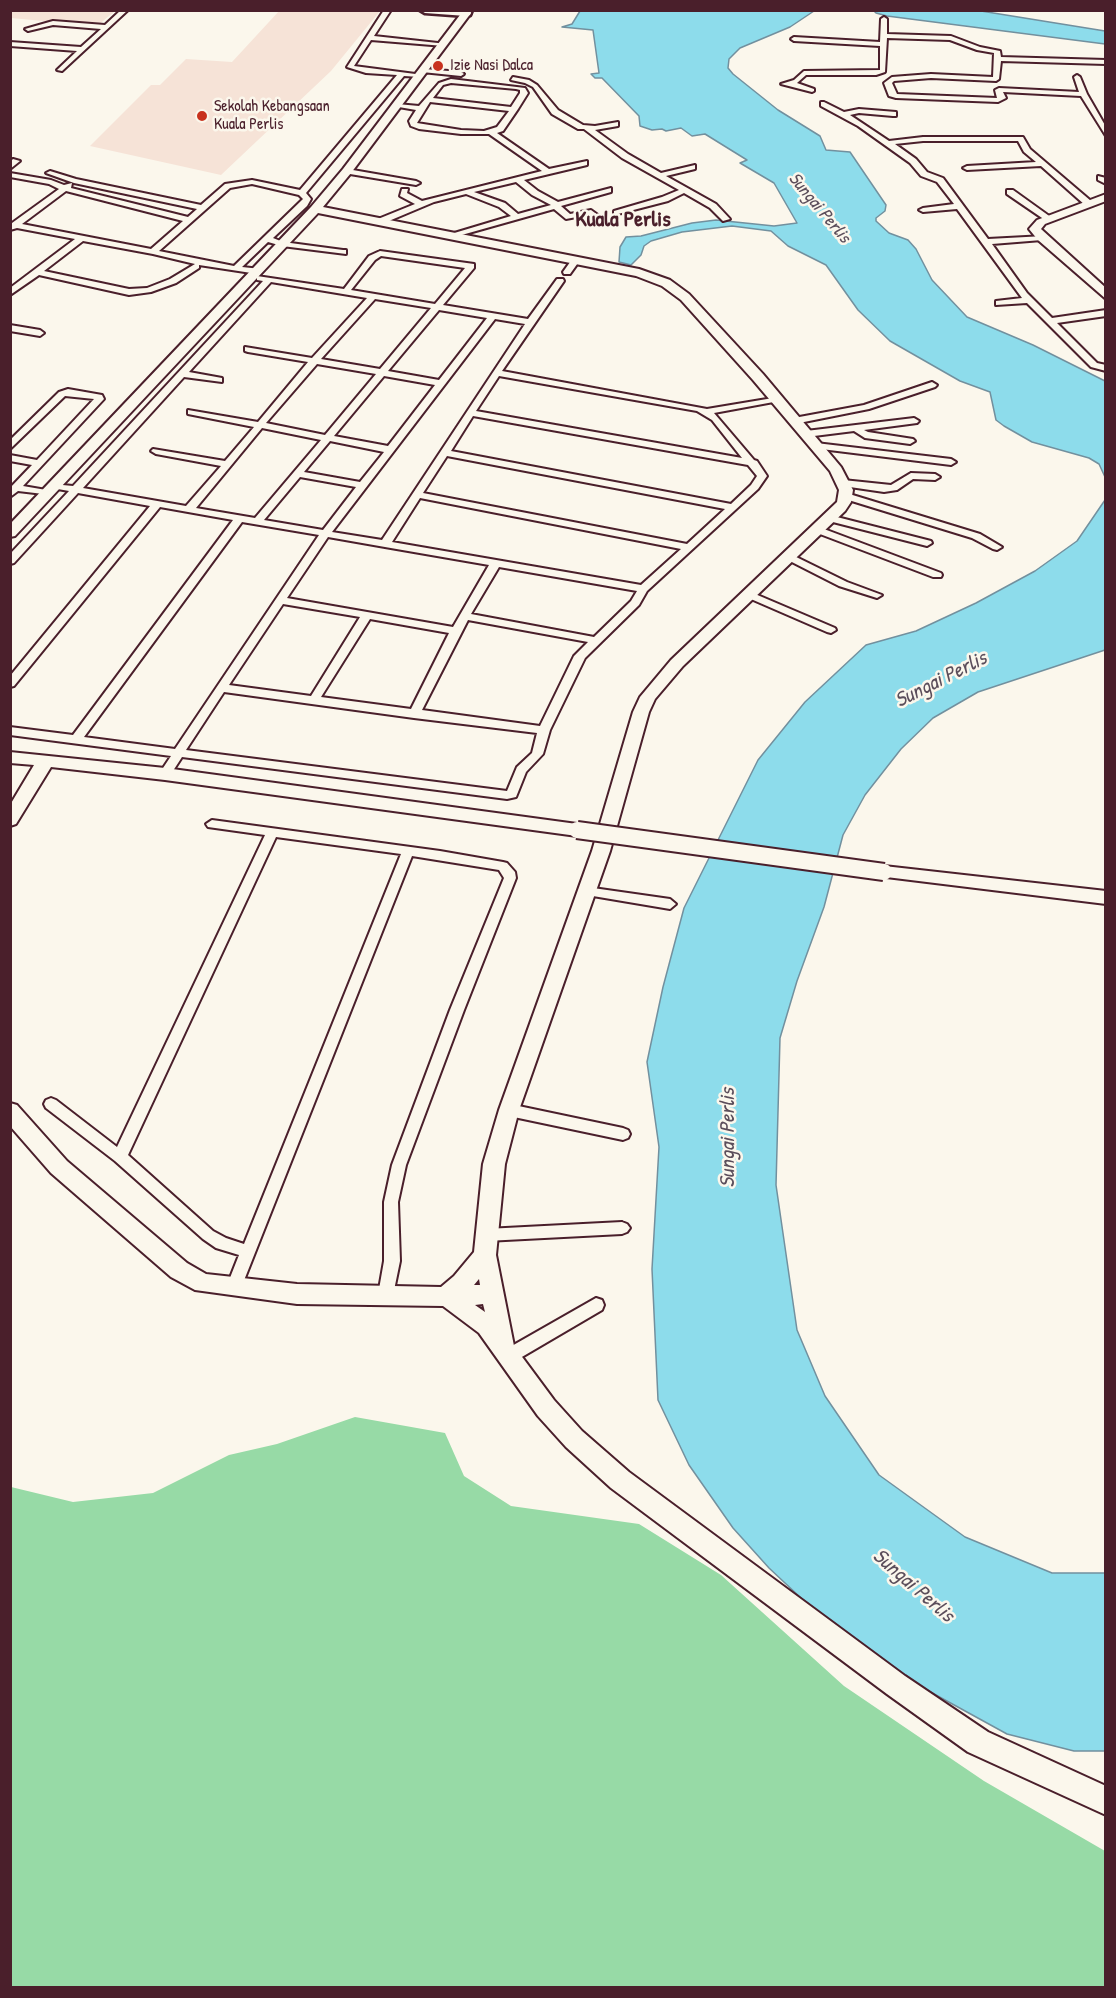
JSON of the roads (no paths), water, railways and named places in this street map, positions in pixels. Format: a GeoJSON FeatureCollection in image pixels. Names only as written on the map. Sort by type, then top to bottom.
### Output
{"type":"FeatureCollection","features":[{"type":"Feature","properties":{"kind":"main road"},"geometry":{"type":"LineString","coordinates":[[425,10],[466,12]]}},
{"type":"Feature","properties":{"kind":"main road"},"geometry":{"type":"LineString","coordinates":[[10,533],[149,387],[252,273],[275,241],[315,209],[422,73],[466,12]]}},
{"type":"Feature","properties":{"kind":"main road"},"geometry":{"type":"LineString","coordinates":[[1106,197],[1048,218],[1036,226],[1042,238],[1106,295]]}},
{"type":"Feature","properties":{"kind":"main road"},"geometry":{"type":"LineString","coordinates":[[315,209],[454,236],[571,266],[639,273],[675,288],[806,434],[836,470],[844,489],[840,508],[677,663],[648,697],[641,712],[613,814],[508,1110],[494,1164],[485,1245],[491,1294],[506,1351]]}},
{"type":"Feature","properties":{"kind":"main road"},"geometry":{"type":"LineString","coordinates":[[10,757],[165,774],[884,872],[1106,898]]}},
{"type":"Feature","properties":{"kind":"main road"},"geometry":{"type":"LineString","coordinates":[[10,757],[24,774],[30,788]]}},
{"type":"Feature","properties":{"kind":"main road"},"geometry":{"type":"LineString","coordinates":[[10,820],[45,762]]}},
{"type":"Feature","properties":{"kind":"main road"},"geometry":{"type":"LineString","coordinates":[[30,788],[78,765]]}},
{"type":"Feature","properties":{"kind":"main road"},"geometry":{"type":"LineString","coordinates":[[10,1112],[59,1167],[179,1270],[203,1283],[297,1293],[433,1296],[491,1294]]}},
{"type":"Feature","properties":{"kind":"main road"},"geometry":{"type":"LineString","coordinates":[[433,1296],[462,1283],[485,1245]]}},
{"type":"Feature","properties":{"kind":"main road"},"geometry":{"type":"LineString","coordinates":[[433,1296],[487,1326],[520,1375],[546,1408],[574,1439],[620,1480],[887,1678],[978,1742],[1106,1801]]}},
{"type":"Feature","properties":{"kind":"street"},"geometry":{"type":"LineString","coordinates":[[60,70],[124,10]]}},
{"type":"Feature","properties":{"kind":"street"},"geometry":{"type":"LineString","coordinates":[[388,10],[350,66],[366,71],[494,77],[527,81],[537,89],[555,112],[587,128],[625,156],[713,206],[726,219]]}},
{"type":"Feature","properties":{"kind":"street"},"geometry":{"type":"LineString","coordinates":[[812,90],[788,83],[804,73],[879,73],[884,69],[884,19]]}},
{"type":"Feature","properties":{"kind":"street"},"geometry":{"type":"LineString","coordinates":[[28,28],[53,23],[107,27]]}},
{"type":"Feature","properties":{"kind":"street"},"geometry":{"type":"LineString","coordinates":[[794,39],[883,40],[900,35],[956,39],[979,49],[997,51],[996,79],[1002,98],[998,100],[906,98],[894,95],[888,82],[892,79],[913,76],[996,79]]}},
{"type":"Feature","properties":{"kind":"street"},"geometry":{"type":"LineString","coordinates":[[368,38],[444,44]]}},
{"type":"Feature","properties":{"kind":"street"},"geometry":{"type":"LineString","coordinates":[[10,44],[83,49]]}},
{"type":"Feature","properties":{"kind":"street"},"geometry":{"type":"LineString","coordinates":[[997,59],[1106,62]]}},
{"type":"Feature","properties":{"kind":"street"},"geometry":{"type":"LineString","coordinates":[[302,192],[403,74]]}},
{"type":"Feature","properties":{"kind":"street"},"geometry":{"type":"LineString","coordinates":[[489,85],[494,77]]}},
{"type":"Feature","properties":{"kind":"street"},"geometry":{"type":"LineString","coordinates":[[1077,77],[1083,94],[1093,105],[1106,134]]}},
{"type":"Feature","properties":{"kind":"street"},"geometry":{"type":"LineString","coordinates":[[444,82],[489,85],[523,89],[524,93],[500,129],[491,132],[461,132],[417,126],[413,121],[421,108],[444,82]]}},
{"type":"Feature","properties":{"kind":"street"},"geometry":{"type":"LineString","coordinates":[[999,90],[1034,95],[1083,94]]}},
{"type":"Feature","properties":{"kind":"street"},"geometry":{"type":"LineString","coordinates":[[429,100],[514,109]]}},
{"type":"Feature","properties":{"kind":"street"},"geometry":{"type":"LineString","coordinates":[[824,104],[861,124],[915,162],[924,174],[940,180],[1009,277],[1029,300],[1094,365],[1106,368]]}},
{"type":"Feature","properties":{"kind":"street"},"geometry":{"type":"LineString","coordinates":[[396,106],[421,108]]}},
{"type":"Feature","properties":{"kind":"street"},"geometry":{"type":"LineString","coordinates":[[842,114],[860,111],[893,114]]}},
{"type":"Feature","properties":{"kind":"street"},"geometry":{"type":"LineString","coordinates":[[587,128],[615,124]]}},
{"type":"Feature","properties":{"kind":"street"},"geometry":{"type":"LineString","coordinates":[[491,132],[548,172]]}},
{"type":"Feature","properties":{"kind":"street"},"geometry":{"type":"LineString","coordinates":[[888,143],[923,139],[1020,136],[1043,165],[1088,203]]}},
{"type":"Feature","properties":{"kind":"street"},"geometry":{"type":"LineString","coordinates":[[10,160],[16,161],[10,167]]}},
{"type":"Feature","properties":{"kind":"street"},"geometry":{"type":"LineString","coordinates":[[328,162],[416,183]]}},
{"type":"Feature","properties":{"kind":"street"},"geometry":{"type":"LineString","coordinates":[[381,221],[420,203],[584,163]]}},
{"type":"Feature","properties":{"kind":"street"},"geometry":{"type":"LineString","coordinates":[[967,168],[1043,165]]}},
{"type":"Feature","properties":{"kind":"street"},"geometry":{"type":"LineString","coordinates":[[659,176],[692,167]]}},
{"type":"Feature","properties":{"kind":"street"},"geometry":{"type":"LineString","coordinates":[[50,173],[74,182],[202,208]]}},
{"type":"Feature","properties":{"kind":"street"},"geometry":{"type":"LineString","coordinates":[[10,175],[51,182],[63,188],[189,220]]}},
{"type":"Feature","properties":{"kind":"street"},"geometry":{"type":"LineString","coordinates":[[518,178],[571,218],[588,212]]}},
{"type":"Feature","properties":{"kind":"street"},"geometry":{"type":"LineString","coordinates":[[13,227],[74,182]]}},
{"type":"Feature","properties":{"kind":"street"},"geometry":{"type":"LineString","coordinates":[[10,561],[181,374],[307,199],[302,192],[252,182],[238,183],[224,189],[153,252]]}},
{"type":"Feature","properties":{"kind":"street"},"geometry":{"type":"LineString","coordinates":[[454,236],[608,190]]}},
{"type":"Feature","properties":{"kind":"street"},"geometry":{"type":"LineString","coordinates":[[617,213],[665,199],[684,190]]}},
{"type":"Feature","properties":{"kind":"street"},"geometry":{"type":"LineString","coordinates":[[405,191],[403,194],[420,203]]}},
{"type":"Feature","properties":{"kind":"street"},"geometry":{"type":"LineString","coordinates":[[465,191],[502,205],[518,217]]}},
{"type":"Feature","properties":{"kind":"street"},"geometry":{"type":"LineString","coordinates":[[1010,192],[1048,218]]}},
{"type":"Feature","properties":{"kind":"street"},"geometry":{"type":"LineString","coordinates":[[580,206],[599,220]]}},
{"type":"Feature","properties":{"kind":"street"},"geometry":{"type":"LineString","coordinates":[[922,210],[959,206]]}},
{"type":"Feature","properties":{"kind":"street"},"geometry":{"type":"LineString","coordinates":[[13,227],[153,252],[345,293],[530,322]]}},
{"type":"Feature","properties":{"kind":"street"},"geometry":{"type":"LineString","coordinates":[[10,293],[81,238]]}},
{"type":"Feature","properties":{"kind":"street"},"geometry":{"type":"LineString","coordinates":[[986,242],[1042,238]]}},
{"type":"Feature","properties":{"kind":"street"},"geometry":{"type":"LineString","coordinates":[[275,241],[343,252]]}},
{"type":"Feature","properties":{"kind":"street"},"geometry":{"type":"LineString","coordinates":[[258,521],[471,266],[380,253],[372,258],[345,293]]}},
{"type":"Feature","properties":{"kind":"street"},"geometry":{"type":"LineString","coordinates":[[38,272],[129,292],[173,281],[196,266]]}},
{"type":"Feature","properties":{"kind":"street"},"geometry":{"type":"LineString","coordinates":[[385,544],[530,322],[561,281]]}},
{"type":"Feature","properties":{"kind":"street"},"geometry":{"type":"LineString","coordinates":[[189,509],[315,360],[372,297]]}},
{"type":"Feature","properties":{"kind":"street"},"geometry":{"type":"LineString","coordinates":[[999,303],[1029,300]]}},
{"type":"Feature","properties":{"kind":"street"},"geometry":{"type":"LineString","coordinates":[[1050,321],[1106,313]]}},
{"type":"Feature","properties":{"kind":"street"},"geometry":{"type":"LineString","coordinates":[[165,774],[326,533],[493,316]]}},
{"type":"Feature","properties":{"kind":"street"},"geometry":{"type":"LineString","coordinates":[[10,327],[40,333]]}},
{"type":"Feature","properties":{"kind":"street"},"geometry":{"type":"LineString","coordinates":[[248,349],[442,383]]}},
{"type":"Feature","properties":{"kind":"street"},"geometry":{"type":"LineString","coordinates":[[498,373],[706,411],[776,399]]}},
{"type":"Feature","properties":{"kind":"street"},"geometry":{"type":"LineString","coordinates":[[181,374],[219,380]]}},
{"type":"Feature","properties":{"kind":"street"},"geometry":{"type":"LineString","coordinates":[[795,421],[866,407],[932,385]]}},
{"type":"Feature","properties":{"kind":"street"},"geometry":{"type":"LineString","coordinates":[[149,387],[167,389]]}},
{"type":"Feature","properties":{"kind":"street"},"geometry":{"type":"LineString","coordinates":[[10,446],[62,394],[68,392],[99,397],[13,491]]}},
{"type":"Feature","properties":{"kind":"street"},"geometry":{"type":"LineString","coordinates":[[10,731],[510,795],[515,792],[521,771],[537,754],[544,730],[576,663],[594,640],[635,603],[643,589],[760,481],[761,472],[715,418],[706,411]]}},
{"type":"Feature","properties":{"kind":"street"},"geometry":{"type":"LineString","coordinates":[[191,412],[391,450]]}},
{"type":"Feature","properties":{"kind":"street"},"geometry":{"type":"LineString","coordinates":[[471,413],[753,463]]}},
{"type":"Feature","properties":{"kind":"street"},"geometry":{"type":"LineString","coordinates":[[806,434],[914,421]]}},
{"type":"Feature","properties":{"kind":"street"},"geometry":{"type":"LineString","coordinates":[[858,429],[865,435],[910,441]]}},
{"type":"Feature","properties":{"kind":"street"},"geometry":{"type":"LineString","coordinates":[[816,446],[951,462]]}},
{"type":"Feature","properties":{"kind":"street"},"geometry":{"type":"LineString","coordinates":[[156,451],[228,464]]}},
{"type":"Feature","properties":{"kind":"street"},"geometry":{"type":"LineString","coordinates":[[446,453],[733,507]]}},
{"type":"Feature","properties":{"kind":"street"},"geometry":{"type":"LineString","coordinates":[[10,458],[38,463]]}},
{"type":"Feature","properties":{"kind":"street"},"geometry":{"type":"LineString","coordinates":[[297,474],[363,485]]}},
{"type":"Feature","properties":{"kind":"street"},"geometry":{"type":"LineString","coordinates":[[844,489],[894,488],[911,476],[935,477]]}},
{"type":"Feature","properties":{"kind":"street"},"geometry":{"type":"LineString","coordinates":[[13,491],[74,489],[643,589]]}},
{"type":"Feature","properties":{"kind":"street"},"geometry":{"type":"LineString","coordinates":[[844,489],[976,536],[997,547]]}},
{"type":"Feature","properties":{"kind":"street"},"geometry":{"type":"LineString","coordinates":[[418,495],[689,547]]}},
{"type":"Feature","properties":{"kind":"street"},"geometry":{"type":"LineString","coordinates":[[10,684],[157,504]]}},
{"type":"Feature","properties":{"kind":"street"},"geometry":{"type":"LineString","coordinates":[[76,739],[240,518]]}},
{"type":"Feature","properties":{"kind":"street"},"geometry":{"type":"LineString","coordinates":[[829,518],[927,543]]}},
{"type":"Feature","properties":{"kind":"street"},"geometry":{"type":"LineString","coordinates":[[816,530],[937,575]]}},
{"type":"Feature","properties":{"kind":"street"},"geometry":{"type":"LineString","coordinates":[[788,556],[835,581],[877,595]]}},
{"type":"Feature","properties":{"kind":"street"},"geometry":{"type":"LineString","coordinates":[[414,714],[456,631],[496,563]]}},
{"type":"Feature","properties":{"kind":"street"},"geometry":{"type":"LineString","coordinates":[[748,594],[831,630]]}},
{"type":"Feature","properties":{"kind":"street"},"geometry":{"type":"LineString","coordinates":[[280,600],[456,631]]}},
{"type":"Feature","properties":{"kind":"street"},"geometry":{"type":"LineString","coordinates":[[315,700],[367,615]]}},
{"type":"Feature","properties":{"kind":"street"},"geometry":{"type":"LineString","coordinates":[[465,616],[594,640]]}},
{"type":"Feature","properties":{"kind":"street"},"geometry":{"type":"LineString","coordinates":[[222,688],[544,730]]}},
{"type":"Feature","properties":{"kind":"street"},"geometry":{"type":"LineString","coordinates":[[212,824],[408,851],[503,866],[508,869],[510,878],[457,1010],[399,1165],[391,1202],[392,1261],[386,1294]]}},
{"type":"Feature","properties":{"kind":"street"},"geometry":{"type":"LineString","coordinates":[[120,1157],[272,833]]}},
{"type":"Feature","properties":{"kind":"street"},"geometry":{"type":"LineString","coordinates":[[234,1288],[408,851]]}},
{"type":"Feature","properties":{"kind":"street"},"geometry":{"type":"LineString","coordinates":[[586,891],[670,904]]}},
{"type":"Feature","properties":{"kind":"street"},"geometry":{"type":"LineString","coordinates":[[51,1104],[120,1157],[208,1235],[221,1243],[247,1251]]}},
{"type":"Feature","properties":{"kind":"street"},"geometry":{"type":"LineString","coordinates":[[508,1110],[623,1134]]}},
{"type":"Feature","properties":{"kind":"street"},"geometry":{"type":"LineString","coordinates":[[485,1245],[622,1228]]}},
{"type":"Feature","properties":{"kind":"street"},"geometry":{"type":"LineString","coordinates":[[506,1351],[596,1305]]}},
{"type":"Feature","properties":{"kind":"water","name":"Sungai Perlis"},"geometry":{"type":"Polygon","coordinates":[[[580,11],[814,11],[790,27],[740,48],[729,59],[728,68],[778,110],[820,136],[826,150],[850,152],[886,205],[885,211],[876,218],[876,221],[889,233],[908,240],[916,249],[932,280],[967,317],[1033,345],[1105,381],[1105,477],[1099,464],[1089,458],[1032,442],[1004,426],[996,420],[990,392],[960,381],[890,341],[858,310],[826,265],[788,246],[771,231],[732,226],[682,232],[651,241],[644,246],[641,255],[631,265],[619,262],[620,247],[626,237],[641,236],[692,223],[716,220],[774,226],[797,223],[774,183],[740,163],[747,160],[705,134],[692,136],[681,128],[666,131],[640,126],[639,116],[602,78],[595,78],[591,74],[599,73],[593,30],[562,27],[572,24],[580,11]]]}},
{"type":"Feature","properties":{"kind":"water"},"geometry":{"type":"Polygon","coordinates":[[[874,11],[981,11],[1105,31],[1105,44],[887,16],[874,11]]]}},
{"type":"Feature","properties":{"kind":"water","name":"Sungai Perlis"},"geometry":{"type":"Polygon","coordinates":[[[1105,500],[1105,650],[978,692],[933,718],[901,749],[865,795],[843,835],[824,907],[797,981],[780,1038],[776,1185],[797,1330],[825,1396],[879,1475],[965,1537],[1052,1573],[1105,1573],[1105,1751],[1074,1751],[1007,1734],[925,1689],[834,1629],[769,1568],[733,1528],[689,1465],[658,1400],[652,1269],[659,1147],[647,1062],[663,987],[684,908],[758,760],[805,702],[866,645],[916,631],[976,603],[1035,571],[1077,541],[1105,500]]]}},
{"type":"Feature","properties":{"kind":"place","name":"Izie Nasi Dalca"},"geometry":{"type":"Point","coordinates":[438,66]}},
{"type":"Feature","properties":{"kind":"place","name":"Sekolah Kebangsaan Kuala Perlis"},"geometry":{"type":"Point","coordinates":[202,116]}},
{"type":"Feature","properties":{"kind":"district","name":"Kuala Perlis"},"geometry":{"type":"Point","coordinates":[623,220]}}]}
